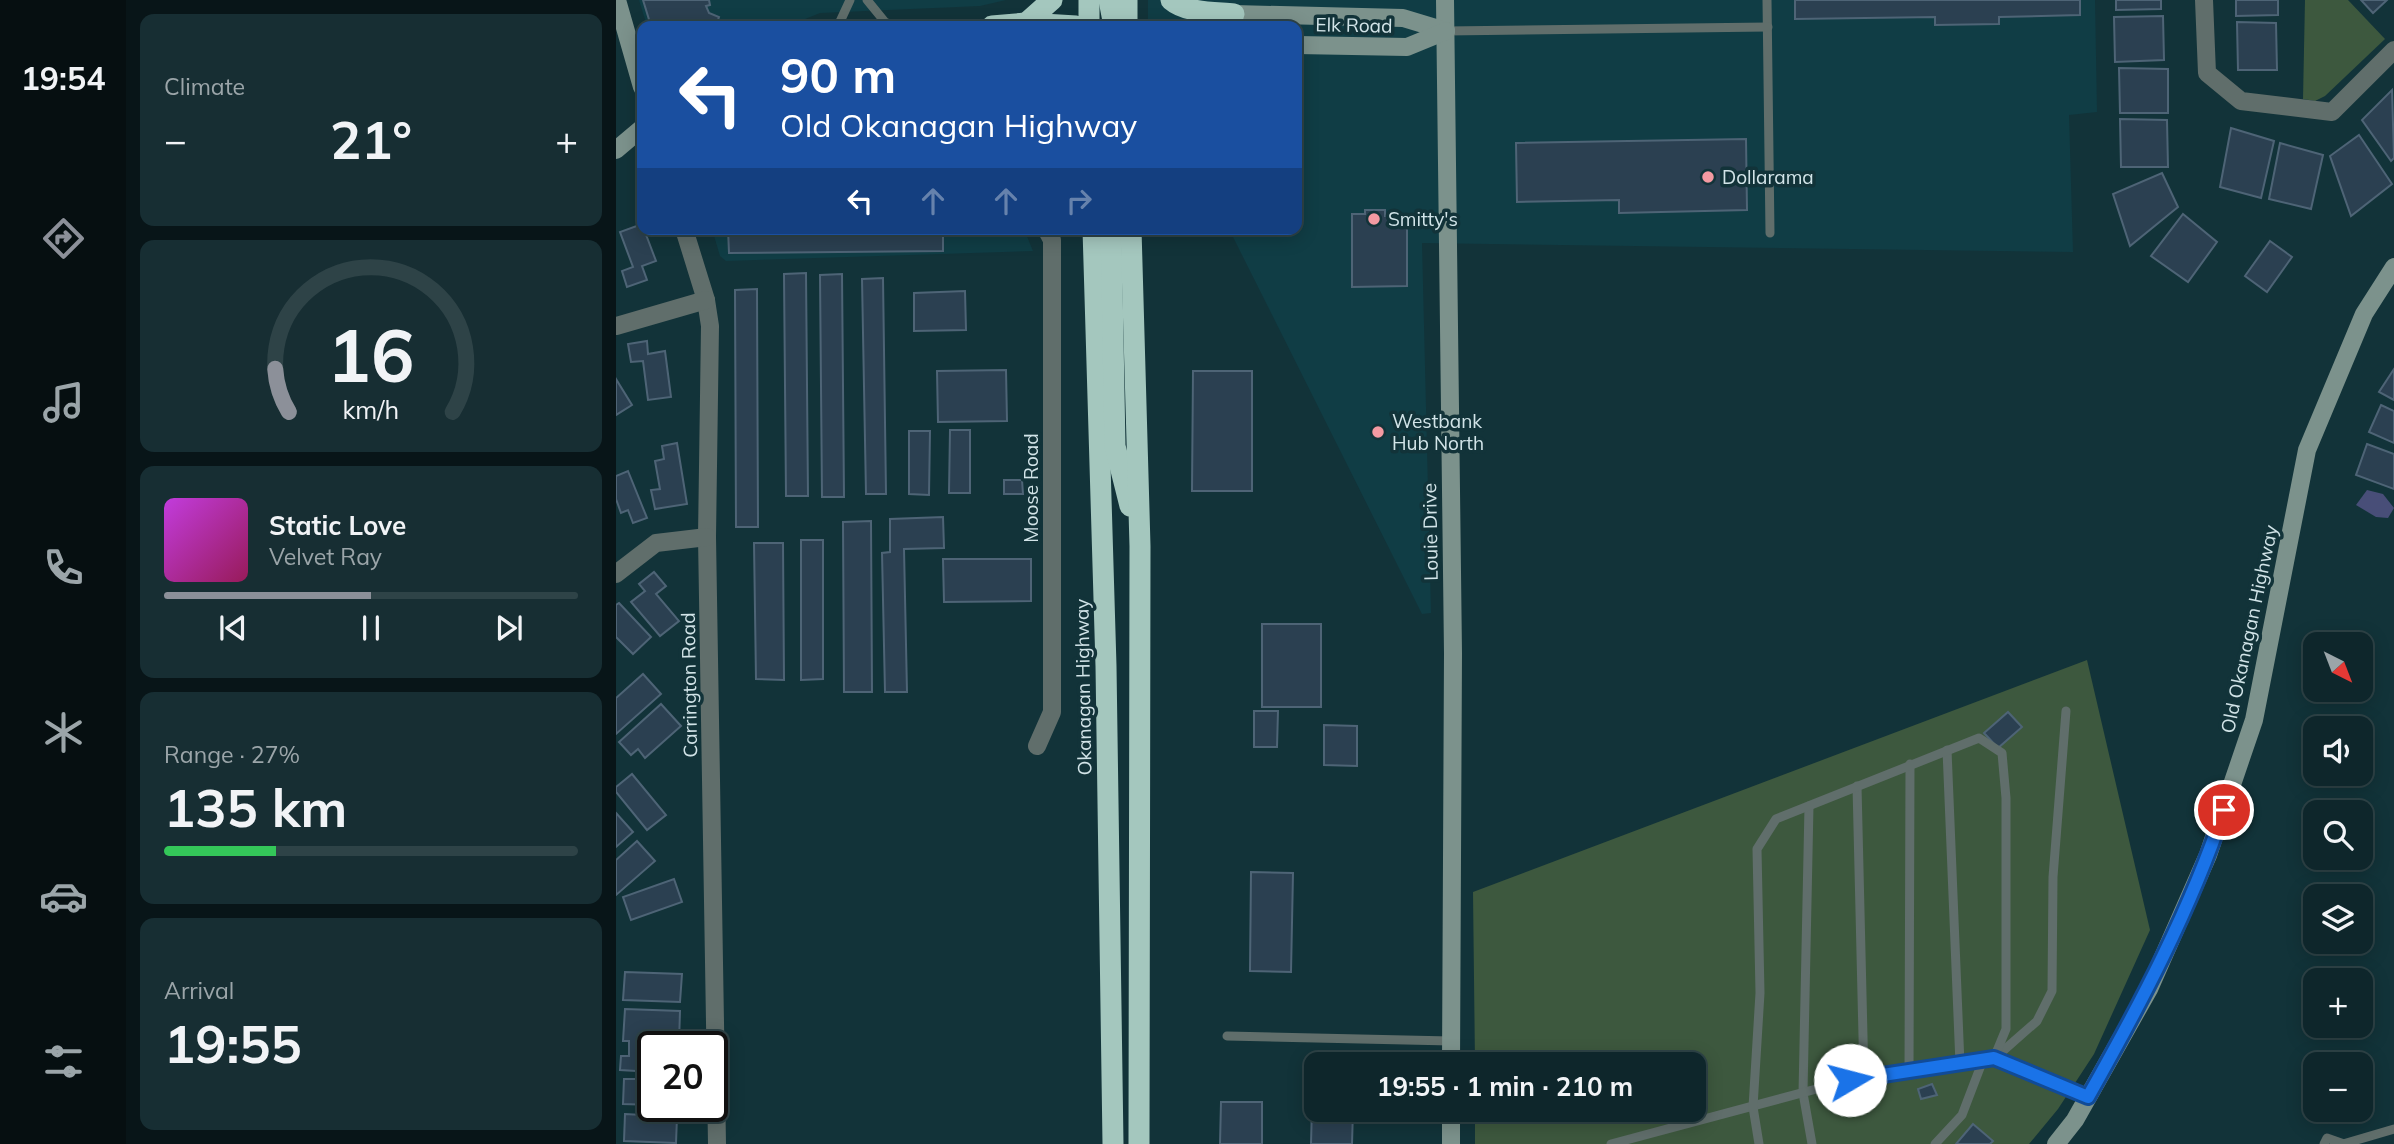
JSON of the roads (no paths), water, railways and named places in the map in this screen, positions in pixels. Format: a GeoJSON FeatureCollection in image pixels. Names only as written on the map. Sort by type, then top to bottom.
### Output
{"type":"FeatureCollection","features":[{"type":"Feature","properties":{"kind":"highway"},"geometry":{"type":"LineString","coordinates":[[1028,21],[1052,0]]}},
{"type":"Feature","properties":{"kind":"highway"},"geometry":{"type":"LineString","coordinates":[[1089,0],[1089,21]]}},
{"type":"Feature","properties":{"kind":"highway"},"geometry":{"type":"LineString","coordinates":[[1109,0],[1113,21]]}},
{"type":"Feature","properties":{"kind":"highway"},"geometry":{"type":"LineString","coordinates":[[1127,0],[1127,21]]}},
{"type":"Feature","properties":{"kind":"highway"},"geometry":{"type":"LineString","coordinates":[[1171,0],[1177,5],[1203,11],[1234,14]]}},
{"type":"Feature","properties":{"kind":"highway","name":"Okanagan Highway"},"geometry":{"type":"LineString","coordinates":[[1093,235],[1106,666],[1113,1144]]}},
{"type":"Feature","properties":{"kind":"highway"},"geometry":{"type":"LineString","coordinates":[[1111,235],[1115,446],[1140,546]]}},
{"type":"Feature","properties":{"kind":"highway"},"geometry":{"type":"LineString","coordinates":[[1131,235],[1140,546],[1139,1144]]}},
{"type":"Feature","properties":{"kind":"street"},"geometry":{"type":"LineString","coordinates":[[617,0],[637,70]]}},
{"type":"Feature","properties":{"kind":"street","name":"Louie Drive"},"geometry":{"type":"LineString","coordinates":[[1445,0],[1452,653],[1451,1052]]}},
{"type":"Feature","properties":{"kind":"street"},"geometry":{"type":"LineString","coordinates":[[2204,0],[2207,73],[2241,101],[2332,112],[2394,50]]}},
{"type":"Feature","properties":{"kind":"street","name":"Elk Road"},"geometry":{"type":"LineString","coordinates":[[1234,14],[1403,18],[1446,31]]}},
{"type":"Feature","properties":{"kind":"street","name":"Elk Road"},"geometry":{"type":"LineString","coordinates":[[1302,45],[1407,47],[1446,31]]}},
{"type":"Feature","properties":{"kind":"street"},"geometry":{"type":"LineString","coordinates":[[616,150],[637,132]]}},
{"type":"Feature","properties":{"kind":"street","name":"Carrington Road"},"geometry":{"type":"LineString","coordinates":[[686,235],[706,300],[710,326],[707,537],[717,1144]]}},
{"type":"Feature","properties":{"kind":"street","name":"Moose Road"},"geometry":{"type":"LineString","coordinates":[[1037,746],[1052,712],[1052,240],[1049,235]]}},
{"type":"Feature","properties":{"kind":"street","name":"Old Okanagan Highway"},"geometry":{"type":"LineString","coordinates":[[2056,1144],[2088,1097],[2149,989],[2208,855],[2254,720],[2307,450],[2364,314],[2394,267]]}},
{"type":"Feature","properties":{"kind":"street"},"geometry":{"type":"LineString","coordinates":[[616,326],[706,300]]}},
{"type":"Feature","properties":{"kind":"street"},"geometry":{"type":"LineString","coordinates":[[616,574],[656,543],[707,537]]}},
{"type":"Feature","properties":{"kind":"street"},"geometry":{"type":"LineString","coordinates":[[1451,1122],[1451,1144]]}},
{"type":"Feature","properties":{"kind":"lane"},"geometry":{"type":"LineString","coordinates":[[840,21],[850,0]]}},
{"type":"Feature","properties":{"kind":"lane"},"geometry":{"type":"LineString","coordinates":[[867,0],[884,21]]}},
{"type":"Feature","properties":{"kind":"lane"},"geometry":{"type":"LineString","coordinates":[[1767,0],[1770,233]]}},
{"type":"Feature","properties":{"kind":"lane"},"geometry":{"type":"LineString","coordinates":[[1446,31],[1768,27]]}},
{"type":"Feature","properties":{"kind":"lane"},"geometry":{"type":"LineString","coordinates":[[1611,1144],[1864,1078],[1994,1058],[2037,1021],[2052,991],[2053,877],[2066,711]]}},
{"type":"Feature","properties":{"kind":"lane"},"geometry":{"type":"LineString","coordinates":[[1759,1144],[1753,1107],[1760,993],[1757,849],[1776,819],[1979,738],[2002,753],[2006,798],[2006,1029],[1994,1058]]}},
{"type":"Feature","properties":{"kind":"lane"},"geometry":{"type":"LineString","coordinates":[[1947,750],[1960,1064]]}},
{"type":"Feature","properties":{"kind":"lane"},"geometry":{"type":"LineString","coordinates":[[1909,1072],[1910,764]]}},
{"type":"Feature","properties":{"kind":"lane"},"geometry":{"type":"LineString","coordinates":[[1857,786],[1864,1078]]}},
{"type":"Feature","properties":{"kind":"lane"},"geometry":{"type":"LineString","coordinates":[[1808,806],[1803,1093],[1812,1144]]}},
{"type":"Feature","properties":{"kind":"lane"},"geometry":{"type":"LineString","coordinates":[[1227,1036],[1451,1041]]}},
{"type":"Feature","properties":{"kind":"lane"},"geometry":{"type":"LineString","coordinates":[[1994,1058],[2088,1097]]}},
{"type":"Feature","properties":{"kind":"lane"},"geometry":{"type":"LineString","coordinates":[[1935,1144],[1962,1115],[1983,1060]]}},
{"type":"Feature","properties":{"kind":"lane"},"geometry":{"type":"LineString","coordinates":[[2324,1144],[2327,1138],[2343,1144],[2394,1129]]}},
{"type":"Feature","properties":{"kind":"water"},"geometry":{"type":"Polygon","coordinates":[[[2367,490],[2383,494],[2394,508],[2388,518],[2376,517],[2356,505],[2367,490]]]}},
{"type":"Feature","properties":{"kind":"place","name":"Dollarama"},"geometry":{"type":"Point","coordinates":[1708,177]}},
{"type":"Feature","properties":{"kind":"place","name":"Smitty's"},"geometry":{"type":"Point","coordinates":[1374,219]}},
{"type":"Feature","properties":{"kind":"place","name":"Westbank Hub North"},"geometry":{"type":"Point","coordinates":[1378,432]}}]}
